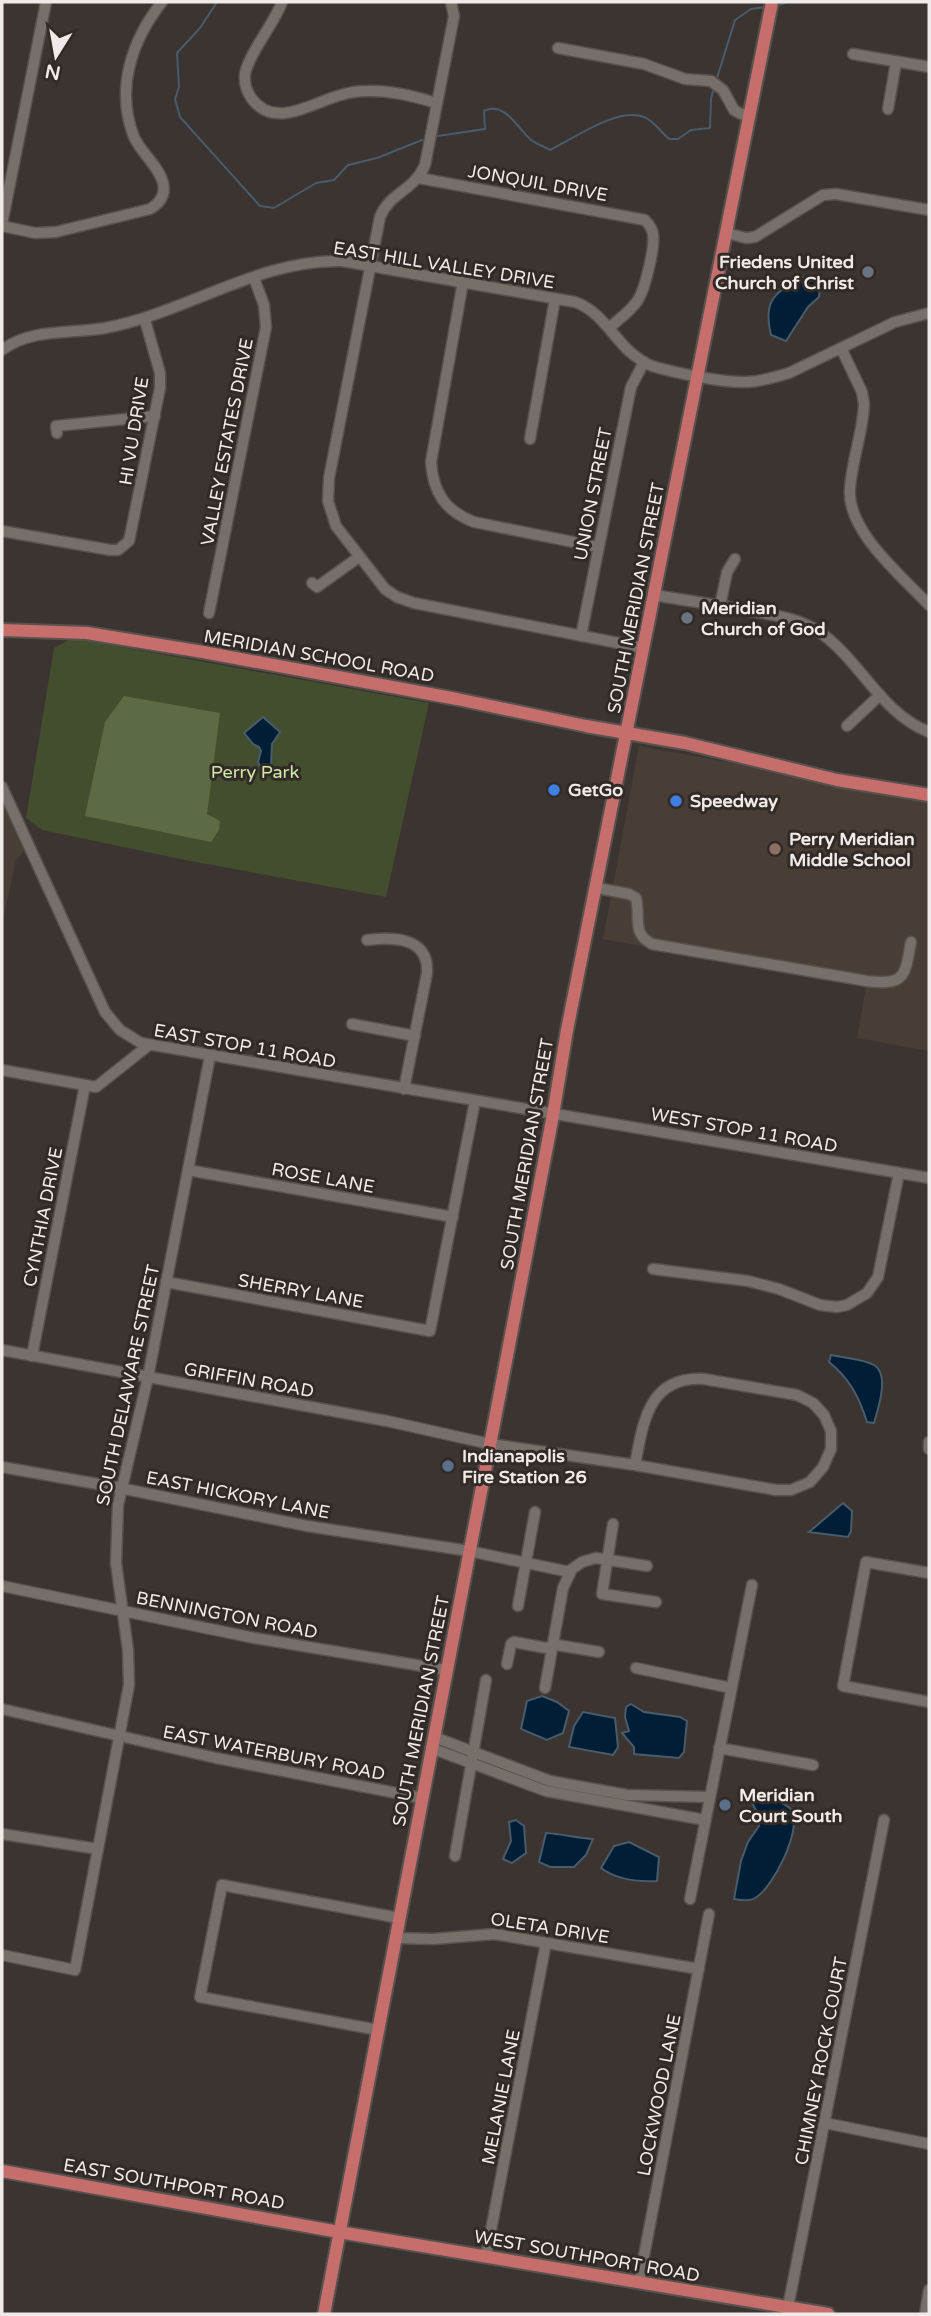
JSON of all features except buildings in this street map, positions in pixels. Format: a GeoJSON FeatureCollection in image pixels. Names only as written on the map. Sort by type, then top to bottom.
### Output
{"type":"FeatureCollection","features":[{"type":"Feature","properties":{"kind":"main road","name":"SOUTH MERIDIAN STREET"},"geometry":{"type":"LineString","coordinates":[[324,2314],[567,1030],[772,2]]}},
{"type":"Feature","properties":{"kind":"main road","name":"MERIDIAN SCHOOL ROAD"},"geometry":{"type":"LineString","coordinates":[[2,630],[75,632],[123,638],[424,692],[706,747],[837,780],[929,795]]}},
{"type":"Feature","properties":{"kind":"main road","name":"EAST SOUTHPORT ROAD"},"geometry":{"type":"LineString","coordinates":[[2,2171],[340,2232]]}},
{"type":"Feature","properties":{"kind":"main road","name":"WEST SOUTHPORT ROAD"},"geometry":{"type":"LineString","coordinates":[[340,2232],[828,2314]]}},
{"type":"Feature","properties":{"kind":"street"},"geometry":{"type":"LineString","coordinates":[[46,2],[2,225],[35,233],[56,232],[150,209],[158,204],[164,193],[163,184],[134,137],[128,118],[127,92],[130,62],[136,40],[162,2]]}},
{"type":"Feature","properties":{"kind":"street"},"geometry":{"type":"LineString","coordinates":[[282,2],[276,20],[250,62],[245,81],[256,104],[268,112],[291,112],[342,94],[368,91],[437,103]]}},
{"type":"Feature","properties":{"kind":"street"},"geometry":{"type":"LineString","coordinates":[[451,2],[454,16],[425,165],[419,178],[383,209],[328,478],[329,507],[336,526],[377,581],[397,597],[414,603],[644,648]]}},
{"type":"Feature","properties":{"kind":"street"},"geometry":{"type":"LineString","coordinates":[[558,48],[644,64],[685,79],[714,83],[725,93],[734,110],[743,115],[749,114]]}},
{"type":"Feature","properties":{"kind":"street"},"geometry":{"type":"LineString","coordinates":[[853,54],[929,67]]}},
{"type":"Feature","properties":{"kind":"street"},"geometry":{"type":"LineString","coordinates":[[888,109],[896,61]]}},
{"type":"Feature","properties":{"kind":"street","name":"JONQUIL DRIVE"},"geometry":{"type":"LineString","coordinates":[[419,178],[638,217],[649,225],[653,244],[643,289],[633,307],[609,328]]}},
{"type":"Feature","properties":{"kind":"street"},"geometry":{"type":"LineString","coordinates":[[726,233],[746,238],[755,237],[823,195],[836,194],[929,210]]}},
{"type":"Feature","properties":{"kind":"street","name":"EAST HILL VALLEY DRIVE"},"geometry":{"type":"LineString","coordinates":[[3,346],[32,335],[103,328],[145,320],[292,264],[319,260],[342,261],[585,306],[630,352],[644,362],[698,375],[746,382],[772,379],[895,322],[929,313]]}},
{"type":"Feature","properties":{"kind":"street","name":"VALLEY ESTATES DRIVE"},"geometry":{"type":"LineString","coordinates":[[209,613],[266,327],[264,305],[254,278]]}},
{"type":"Feature","properties":{"kind":"street"},"geometry":{"type":"LineString","coordinates":[[463,282],[430,462],[436,491],[457,515],[474,522],[598,547]]}},
{"type":"Feature","properties":{"kind":"street"},"geometry":{"type":"LineString","coordinates":[[530,439],[555,299]]}},
{"type":"Feature","properties":{"kind":"street","name":"HI VU DRIVE"},"geometry":{"type":"LineString","coordinates":[[2,531],[110,550],[124,547],[132,534],[160,388],[160,373],[145,320]]}},
{"type":"Feature","properties":{"kind":"street"},"geometry":{"type":"LineString","coordinates":[[841,348],[862,392],[864,404],[850,489],[855,521],[865,536],[929,605]]}},
{"type":"Feature","properties":{"kind":"street","name":"UNION STREET"},"geometry":{"type":"LineString","coordinates":[[581,636],[631,387],[644,362]]}},
{"type":"Feature","properties":{"kind":"street"},"geometry":{"type":"LineString","coordinates":[[57,433],[56,426],[155,416]]}},
{"type":"Feature","properties":{"kind":"street"},"geometry":{"type":"LineString","coordinates":[[312,583],[317,587],[359,557]]}},
{"type":"Feature","properties":{"kind":"street"},"geometry":{"type":"LineString","coordinates":[[720,606],[727,572],[735,559]]}},
{"type":"Feature","properties":{"kind":"street"},"geometry":{"type":"LineString","coordinates":[[654,595],[782,617],[805,624],[820,632],[833,644],[898,715],[929,732]]}},
{"type":"Feature","properties":{"kind":"street"},"geometry":{"type":"LineString","coordinates":[[847,726],[880,695]]}},
{"type":"Feature","properties":{"kind":"street","name":"EAST STOP 11 ROAD"},"geometry":{"type":"LineString","coordinates":[[2,787],[105,1012],[123,1032],[149,1045],[553,1115]]}},
{"type":"Feature","properties":{"kind":"street"},"geometry":{"type":"LineString","coordinates":[[597,888],[629,894],[636,898],[639,933],[652,944],[886,983],[902,977],[906,970],[911,942]]}},
{"type":"Feature","properties":{"kind":"street"},"geometry":{"type":"LineString","coordinates":[[367,940],[386,938],[411,942],[423,953],[427,963],[404,1089]]}},
{"type":"Feature","properties":{"kind":"street"},"geometry":{"type":"LineString","coordinates":[[352,1024],[415,1036]]}},
{"type":"Feature","properties":{"kind":"street"},"geometry":{"type":"LineString","coordinates":[[2,1070],[96,1087],[149,1045]]}},
{"type":"Feature","properties":{"kind":"street","name":"SOUTH DELAWARE STREET"},"geometry":{"type":"LineString","coordinates":[[2,1955],[75,1970],[130,1673],[116,1548],[120,1488],[148,1377],[210,1056]]}},
{"type":"Feature","properties":{"kind":"street","name":"CYNTHIA DRIVE"},"geometry":{"type":"LineString","coordinates":[[32,1356],[85,1085]]}},
{"type":"Feature","properties":{"kind":"street"},"geometry":{"type":"LineString","coordinates":[[453,1217],[475,1101]]}},
{"type":"Feature","properties":{"kind":"street","name":"WEST STOP 11 ROAD"},"geometry":{"type":"LineString","coordinates":[[553,1115],[929,1178]]}},
{"type":"Feature","properties":{"kind":"street","name":"ROSE LANE"},"geometry":{"type":"LineString","coordinates":[[188,1170],[453,1217]]}},
{"type":"Feature","properties":{"kind":"street"},"geometry":{"type":"LineString","coordinates":[[653,1269],[762,1284],[830,1307],[855,1302],[867,1293],[878,1277],[899,1173]]}},
{"type":"Feature","properties":{"kind":"street","name":"SHERRY LANE"},"geometry":{"type":"LineString","coordinates":[[166,1282],[430,1331],[453,1217]]}},
{"type":"Feature","properties":{"kind":"street","name":"GRIFFIN ROAD"},"geometry":{"type":"LineString","coordinates":[[2,1350],[387,1421],[490,1444],[785,1490],[810,1482],[826,1462],[831,1440],[825,1418],[813,1403],[797,1395],[698,1379],[673,1385],[653,1401],[643,1422],[635,1465]]}},
{"type":"Feature","properties":{"kind":"street"},"geometry":{"type":"LineString","coordinates":[[929,1442],[929,1449]]}},
{"type":"Feature","properties":{"kind":"street","name":"EAST HICKORY LANE"},"geometry":{"type":"LineString","coordinates":[[2,1467],[307,1526],[469,1551],[570,1572]]}},
{"type":"Feature","properties":{"kind":"street"},"geometry":{"type":"LineString","coordinates":[[518,1606],[535,1512]]}},
{"type":"Feature","properties":{"kind":"street"},"geometry":{"type":"LineString","coordinates":[[612,1524],[602,1594],[656,1602]]}},
{"type":"Feature","properties":{"kind":"street"},"geometry":{"type":"LineString","coordinates":[[545,1688],[564,1584],[570,1572],[587,1559],[607,1559],[647,1566]]}},
{"type":"Feature","properties":{"kind":"street"},"geometry":{"type":"LineString","coordinates":[[929,1573],[866,1563],[843,1686],[929,1702]]}},
{"type":"Feature","properties":{"kind":"street","name":"BENNINGTON ROAD"},"geometry":{"type":"LineString","coordinates":[[2,1586],[254,1638],[446,1670]]}},
{"type":"Feature","properties":{"kind":"street"},"geometry":{"type":"LineString","coordinates":[[690,1899],[752,1586]]}},
{"type":"Feature","properties":{"kind":"street"},"geometry":{"type":"LineString","coordinates":[[507,1664],[512,1643],[599,1652]]}},
{"type":"Feature","properties":{"kind":"street"},"geometry":{"type":"LineString","coordinates":[[636,1668],[731,1688]]}},
{"type":"Feature","properties":{"kind":"street"},"geometry":{"type":"LineString","coordinates":[[455,1856],[486,1680]]}},
{"type":"Feature","properties":{"kind":"street","name":"EAST WATERBURY ROAD"},"geometry":{"type":"LineString","coordinates":[[2,1709],[119,1737],[422,1798]]}},
{"type":"Feature","properties":{"kind":"street"},"geometry":{"type":"LineString","coordinates":[[433,1743],[473,1752],[550,1781],[626,1795],[709,1797]]}},
{"type":"Feature","properties":{"kind":"street"},"geometry":{"type":"LineString","coordinates":[[433,1743],[471,1763],[546,1791],[705,1820]]}},
{"type":"Feature","properties":{"kind":"street"},"geometry":{"type":"LineString","coordinates":[[719,1748],[813,1765]]}},
{"type":"Feature","properties":{"kind":"street","name":"CHIMNEY ROCK COURT"},"geometry":{"type":"LineString","coordinates":[[788,2307],[884,1819]]}},
{"type":"Feature","properties":{"kind":"street"},"geometry":{"type":"LineString","coordinates":[[2,1833],[98,1849]]}},
{"type":"Feature","properties":{"kind":"street"},"geometry":{"type":"LineString","coordinates":[[378,2029],[200,1997],[222,1885],[399,1918]]}},
{"type":"Feature","properties":{"kind":"street","name":"LOCKWOOD LANE"},"geometry":{"type":"LineString","coordinates":[[639,2282],[709,1914]]}},
{"type":"Feature","properties":{"kind":"street","name":"OLETA DRIVE"},"geometry":{"type":"LineString","coordinates":[[395,1938],[427,1940],[485,1933],[699,1969]]}},
{"type":"Feature","properties":{"kind":"street","name":"MELANIE LANE"},"geometry":{"type":"LineString","coordinates":[[486,2256],[547,1942]]}},
{"type":"Feature","properties":{"kind":"street"},"geometry":{"type":"LineString","coordinates":[[825,2123],[929,2144]]}},
{"type":"Feature","properties":{"kind":"street"},"geometry":{"type":"LineString","coordinates":[[925,2314],[929,2290]]}},
{"type":"Feature","properties":{"kind":"shaded area","name":"Perry Meridian Middle School"},"geometry":{"type":"Polygon","coordinates":[[[639,746],[929,799],[929,1051],[857,1038],[866,987],[603,939],[639,746]]]}},
{"type":"Feature","properties":{"kind":"shaded area"},"geometry":{"type":"Polygon","coordinates":[[[2,801],[24,851],[16,860],[2,925],[2,801]]]}},
{"type":"Feature","properties":{"kind":"green space","name":"Perry Park"},"geometry":{"type":"Polygon","coordinates":[[[73,638],[429,703],[386,897],[190,861],[42,830],[26,818],[54,648],[73,638]]]}},
{"type":"Feature","properties":{"kind":"green space"},"geometry":{"type":"Polygon","coordinates":[[[124,696],[220,713],[207,814],[220,821],[219,830],[211,842],[85,816],[105,722],[124,696]]]}},
{"type":"Feature","properties":{"kind":"water"},"geometry":{"type":"Polygon","coordinates":[[[800,277],[811,277],[820,285],[819,297],[808,307],[786,341],[771,335],[768,314],[777,294],[800,277]]]}},
{"type":"Feature","properties":{"kind":"water"},"geometry":{"type":"Polygon","coordinates":[[[263,717],[280,732],[272,744],[271,765],[266,768],[261,767],[258,762],[261,751],[259,747],[244,733],[263,717]]]}},
{"type":"Feature","properties":{"kind":"water"},"geometry":{"type":"Polygon","coordinates":[[[831,1355],[865,1361],[879,1370],[882,1392],[874,1423],[867,1422],[853,1389],[829,1362],[831,1355]]]}},
{"type":"Feature","properties":{"kind":"water"},"geometry":{"type":"Polygon","coordinates":[[[843,1503],[852,1511],[848,1537],[809,1532],[843,1503]]]}},
{"type":"Feature","properties":{"kind":"water"},"geometry":{"type":"Polygon","coordinates":[[[542,1696],[569,1711],[563,1733],[547,1740],[521,1729],[527,1701],[542,1696]]]}},
{"type":"Feature","properties":{"kind":"water"},"geometry":{"type":"Polygon","coordinates":[[[631,1704],[644,1712],[680,1717],[687,1721],[684,1752],[679,1758],[634,1754],[634,1747],[622,1733],[629,1731],[625,1717],[626,1707],[631,1704]]]}},
{"type":"Feature","properties":{"kind":"water"},"geometry":{"type":"Polygon","coordinates":[[[583,1712],[615,1718],[618,1747],[613,1755],[569,1747],[574,1726],[583,1712]]]}},
{"type":"Feature","properties":{"kind":"water"},"geometry":{"type":"Polygon","coordinates":[[[753,1793],[790,1808],[794,1820],[793,1831],[784,1858],[770,1883],[755,1898],[734,1899],[741,1861],[748,1842],[759,1826],[758,1814],[750,1799],[753,1793]]]}},
{"type":"Feature","properties":{"kind":"water"},"geometry":{"type":"Polygon","coordinates":[[[516,1820],[524,1826],[526,1853],[512,1863],[503,1859],[511,1841],[509,1822],[516,1820]]]}},
{"type":"Feature","properties":{"kind":"water"},"geometry":{"type":"Polygon","coordinates":[[[546,1833],[593,1839],[586,1855],[574,1867],[550,1867],[539,1862],[546,1833]]]}},
{"type":"Feature","properties":{"kind":"water"},"geometry":{"type":"Polygon","coordinates":[[[629,1842],[659,1857],[657,1881],[628,1879],[601,1868],[614,1846],[629,1842]]]}},
{"type":"Feature","properties":{"kind":"waterway"},"geometry":{"type":"LineString","coordinates":[[217,2],[200,28],[177,53],[179,87],[175,99],[180,117],[260,206],[274,208],[316,183],[334,180],[348,165],[377,158],[422,140]]}},
{"type":"Feature","properties":{"kind":"waterway"},"geometry":{"type":"LineString","coordinates":[[775,6],[789,2]]}},
{"type":"Feature","properties":{"kind":"waterway"},"geometry":{"type":"LineString","coordinates":[[717,78],[735,20],[751,9],[766,7]]}},
{"type":"Feature","properties":{"kind":"waterway"},"geometry":{"type":"LineString","coordinates":[[438,136],[485,129],[484,111],[498,109],[510,117],[532,141],[550,150],[621,116],[644,117],[669,139],[678,139],[691,130],[710,128],[714,87]]}},
{"type":"Feature","properties":{"kind":"place","name":"Friedens United Church of Christ"},"geometry":{"type":"Point","coordinates":[868,272]}},
{"type":"Feature","properties":{"kind":"place","name":"Meridian Church of God"},"geometry":{"type":"Point","coordinates":[687,618]}},
{"type":"Feature","properties":{"kind":"place","name":"GetGo"},"geometry":{"type":"Point","coordinates":[554,790]}},
{"type":"Feature","properties":{"kind":"place","name":"Speedway"},"geometry":{"type":"Point","coordinates":[676,801]}},
{"type":"Feature","properties":{"kind":"place","name":"Perry Meridian Middle School"},"geometry":{"type":"Point","coordinates":[775,849]}},
{"type":"Feature","properties":{"kind":"place","name":"Indianapolis Fire Station 26"},"geometry":{"type":"Point","coordinates":[448,1466]}},
{"type":"Feature","properties":{"kind":"place","name":"Meridian Court South"},"geometry":{"type":"Point","coordinates":[725,1805]}}]}
